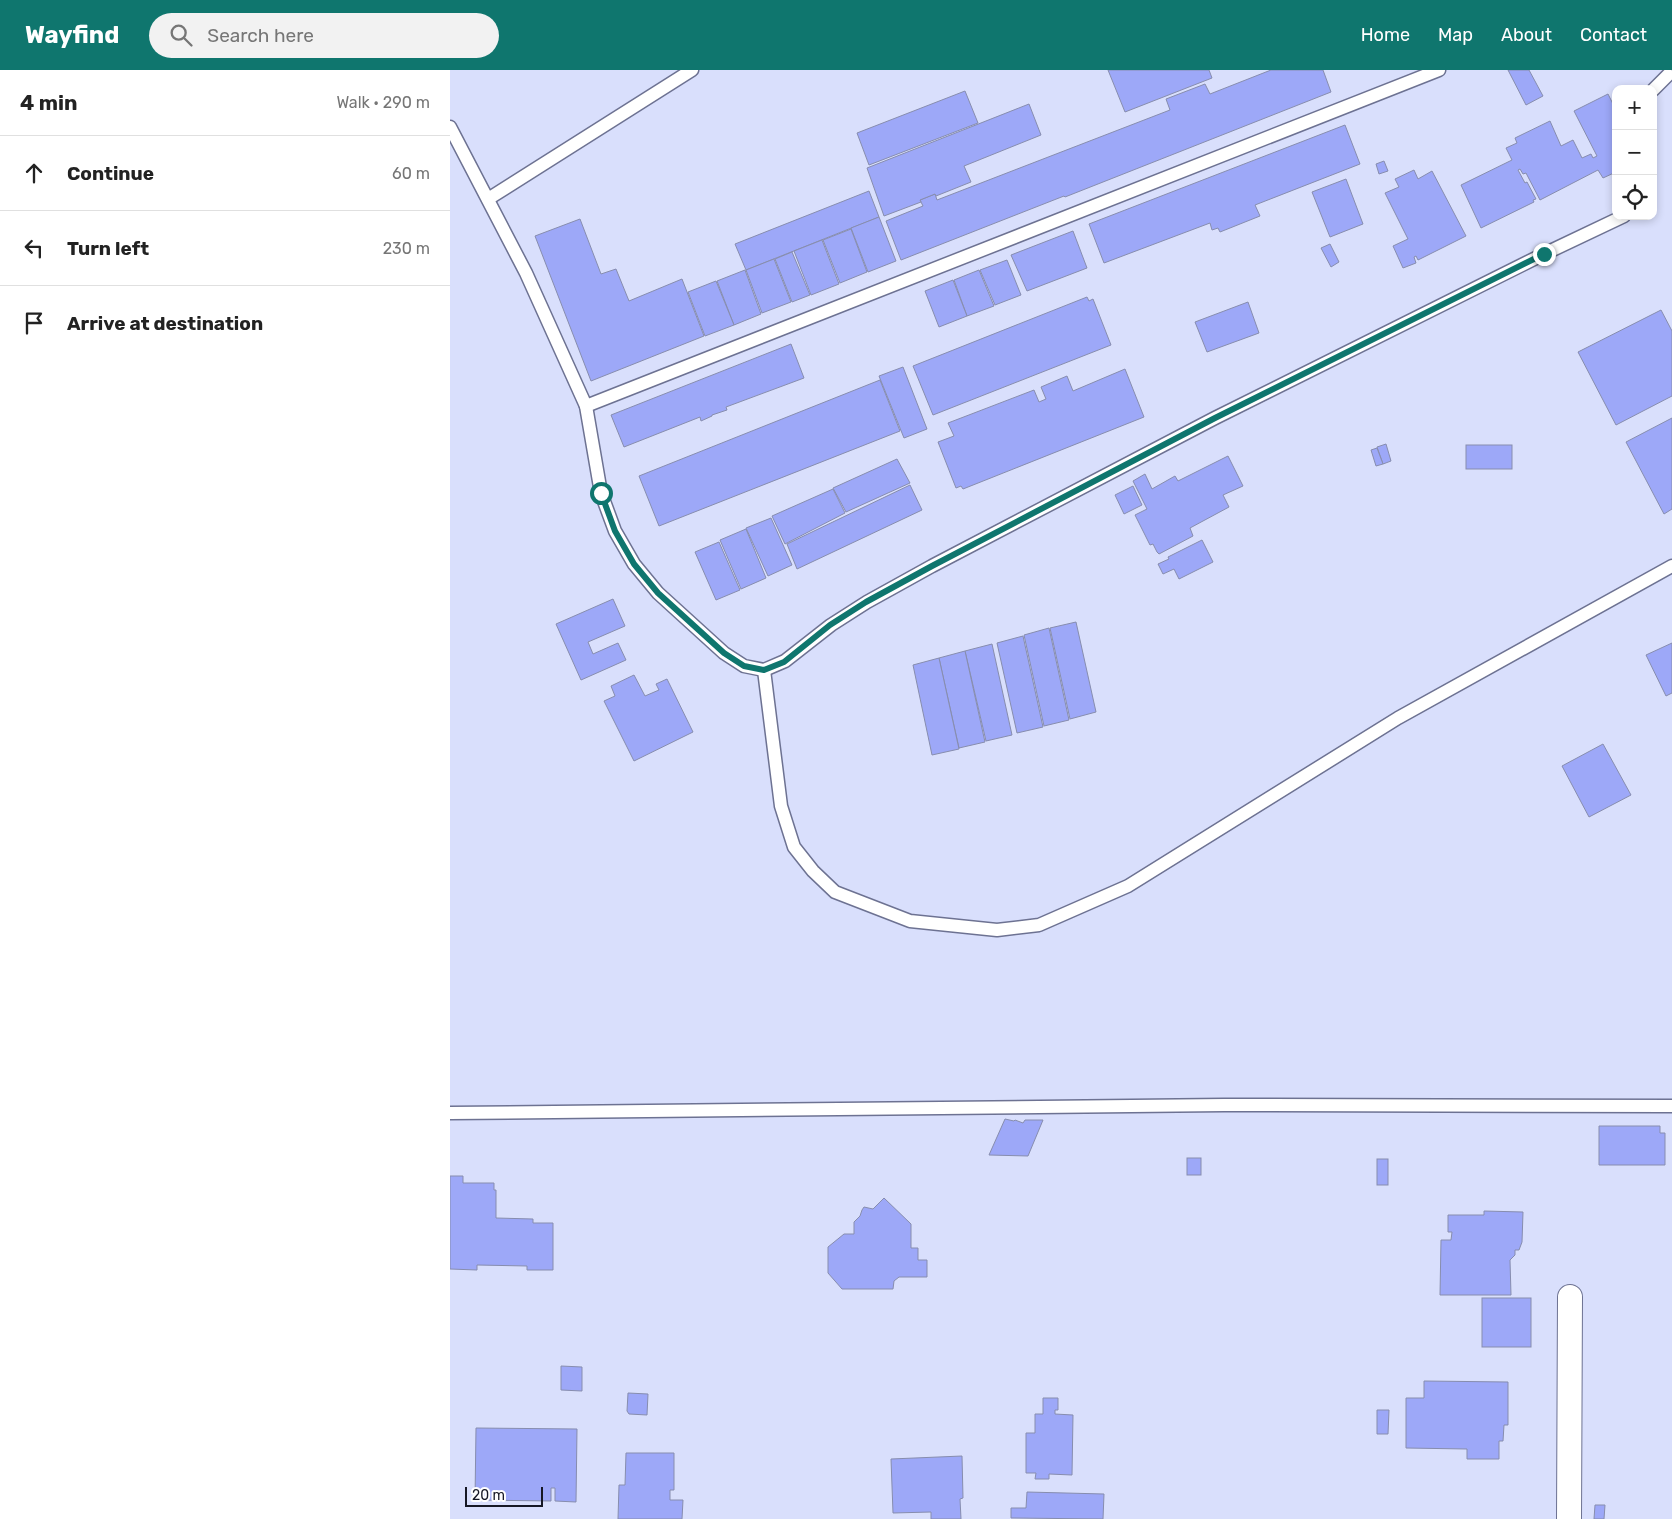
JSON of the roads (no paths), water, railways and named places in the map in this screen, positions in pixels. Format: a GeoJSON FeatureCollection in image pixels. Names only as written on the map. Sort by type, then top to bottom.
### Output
{"type":"FeatureCollection","features":[{"type":"Feature","properties":{"kind":"street"},"geometry":{"type":"LineString","coordinates":[[1570,1297],[1570,1519]]}},
{"type":"Feature","properties":{"kind":"lane"},"geometry":{"type":"LineString","coordinates":[[488,199],[692,70]]}},
{"type":"Feature","properties":{"kind":"lane"},"geometry":{"type":"LineString","coordinates":[[586,406],[1440,70]]}},
{"type":"Feature","properties":{"kind":"lane"},"geometry":{"type":"LineString","coordinates":[[1657,86],[1669,76]]}},
{"type":"Feature","properties":{"kind":"lane"},"geometry":{"type":"LineString","coordinates":[[450,127],[526,273],[586,406],[601,493],[615,531],[634,564],[658,593],[724,653],[744,666],[764,670],[784,662],[830,625],[866,602],[932,566],[1215,418],[1616,220]]}},
{"type":"Feature","properties":{"kind":"lane"},"geometry":{"type":"LineString","coordinates":[[764,670],[781,806],[794,847],[813,871],[835,892],[910,921],[998,930],[1039,925],[1128,886],[1398,718],[1672,566]]}},
{"type":"Feature","properties":{"kind":"lane"},"geometry":{"type":"LineString","coordinates":[[450,1113],[1224,1105],[1672,1106]]}}]}
